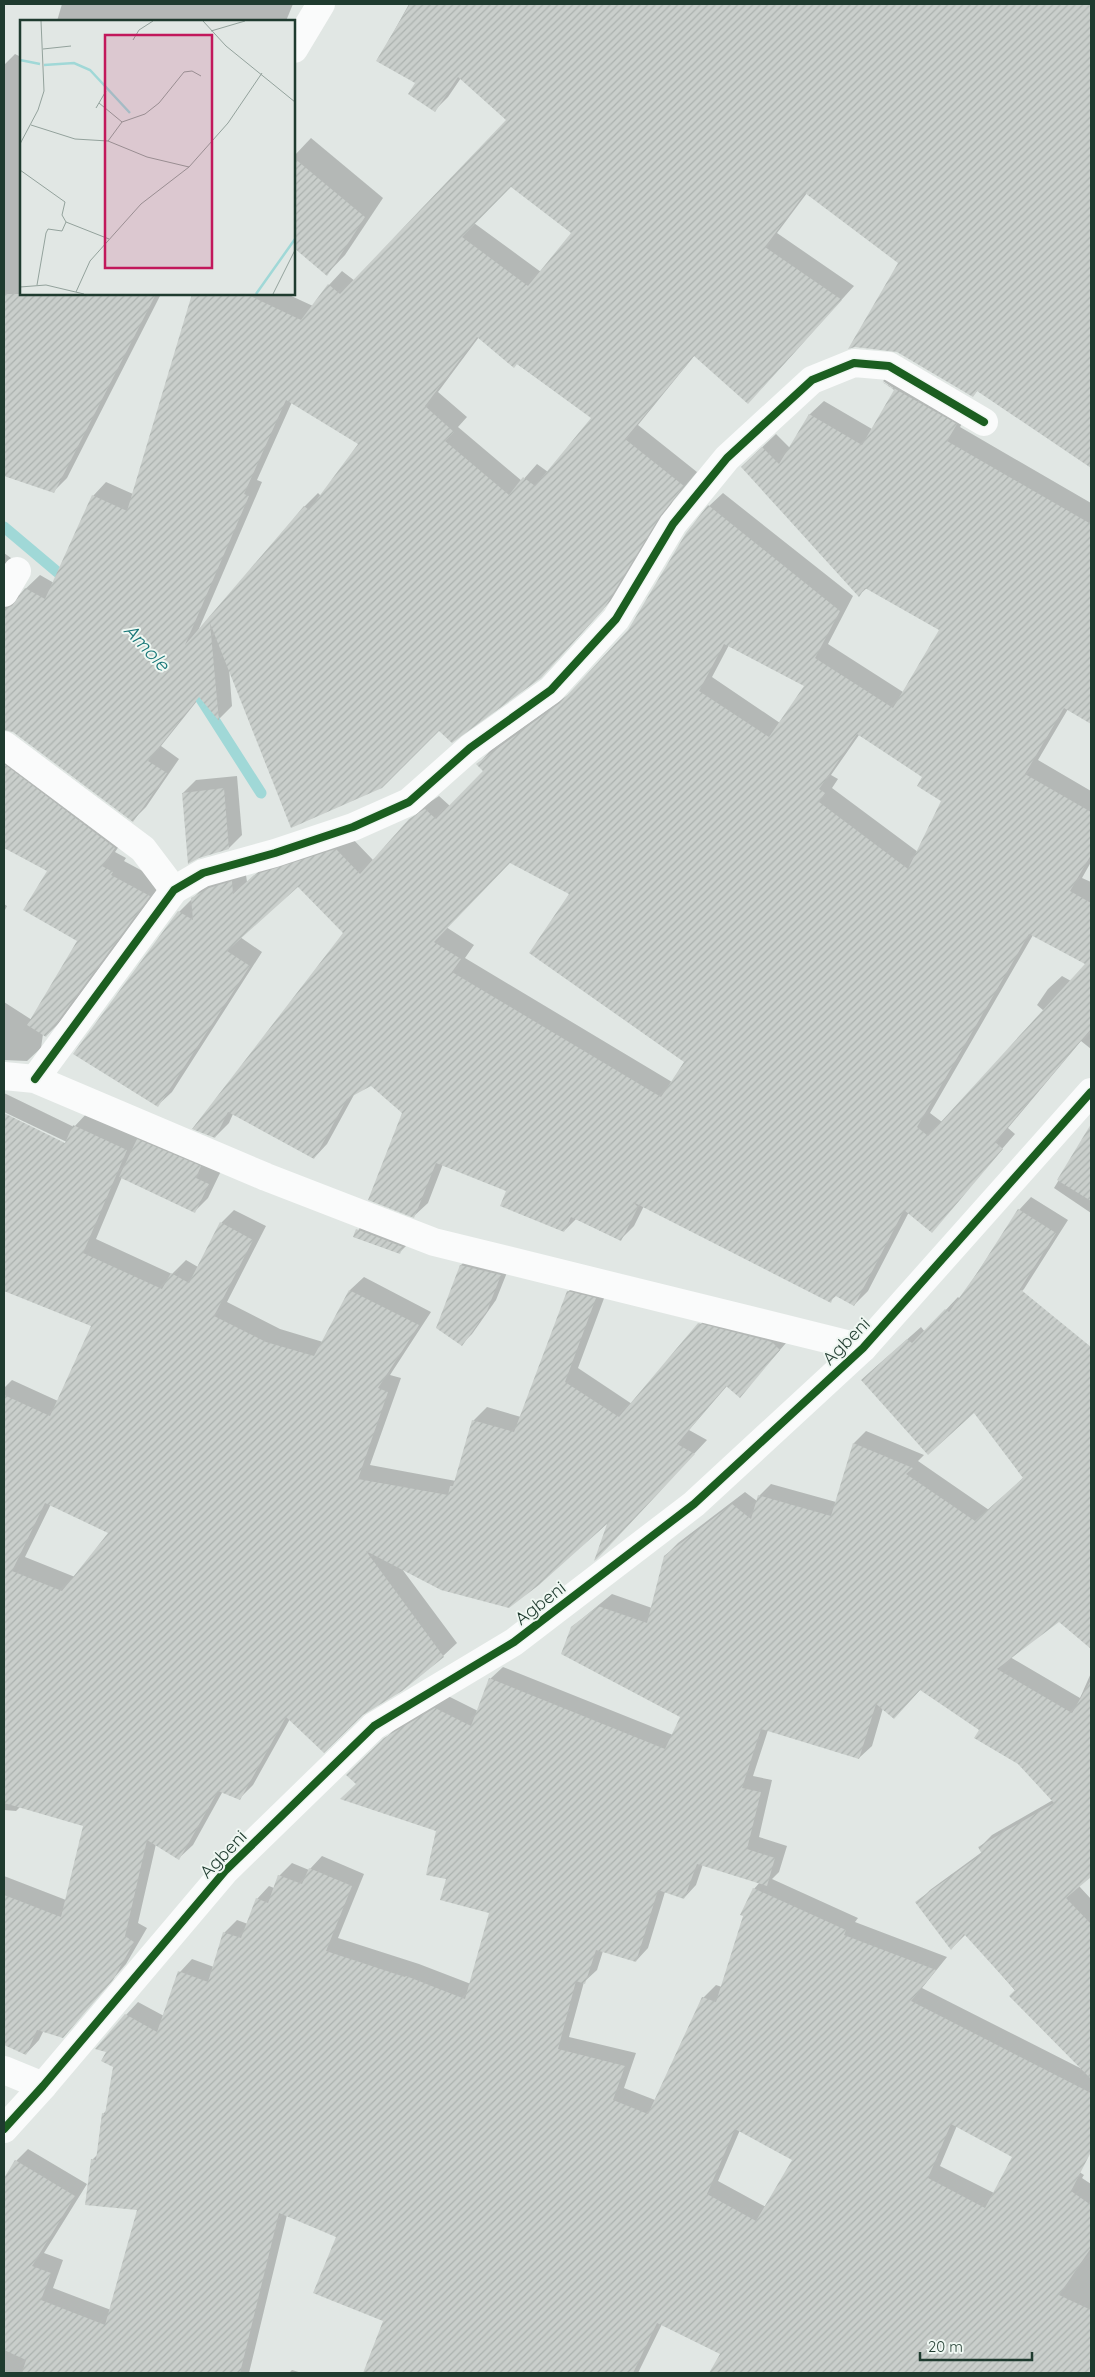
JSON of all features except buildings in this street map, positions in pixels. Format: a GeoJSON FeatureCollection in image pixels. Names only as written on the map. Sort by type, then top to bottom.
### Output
{"type":"FeatureCollection","features":[{"type":"Feature","properties":{"kind":"street"},"geometry":{"type":"LineString","coordinates":[[295,47],[321,4]]}},
{"type":"Feature","properties":{"kind":"street"},"geometry":{"type":"LineString","coordinates":[[35,1079],[174,890],[203,873],[275,853],[352,827],[410,802],[470,748],[551,690],[616,619],[673,524],[727,458],[812,380],[854,363],[889,366],[984,422]]}},
{"type":"Feature","properties":{"kind":"street"},"geometry":{"type":"LineString","coordinates":[[4,745],[63,792],[142,849],[174,890]]}},
{"type":"Feature","properties":{"kind":"street"},"geometry":{"type":"LineString","coordinates":[[4,1076],[35,1079],[266,1177],[434,1242],[627,1288],[863,1348]]}},
{"type":"Feature","properties":{"kind":"street","name":"Agbeni"},"geometry":{"type":"LineString","coordinates":[[4,2129],[44,2086],[225,1871],[374,1726],[514,1642],[678,1516],[863,1348],[1091,1092]]}},
{"type":"Feature","properties":{"kind":"street"},"geometry":{"type":"LineString","coordinates":[[4,2070],[44,2086]]}},
{"type":"Feature","properties":{"kind":"waterway","name":"Amole"},"geometry":{"type":"LineString","coordinates":[[4,527],[68,581]]}},
{"type":"Feature","properties":{"kind":"waterway","name":"Amole"},"geometry":{"type":"LineString","coordinates":[[191,689],[199,696],[261,793]]}},
{"type":"Feature","properties":{"kind":"cycle path"},"geometry":{"type":"LineString","coordinates":[[35,1079],[174,890],[203,873],[275,853],[353,827],[409,802],[470,748],[551,690],[616,619],[673,524],[727,458],[812,380],[854,363],[889,366],[984,422]]}},
{"type":"Feature","properties":{"kind":"cycle path"},"geometry":{"type":"LineString","coordinates":[[4,2129],[43,2086],[225,1871],[374,1726],[514,1642],[694,1504],[863,1348],[1091,1092]]}}]}
